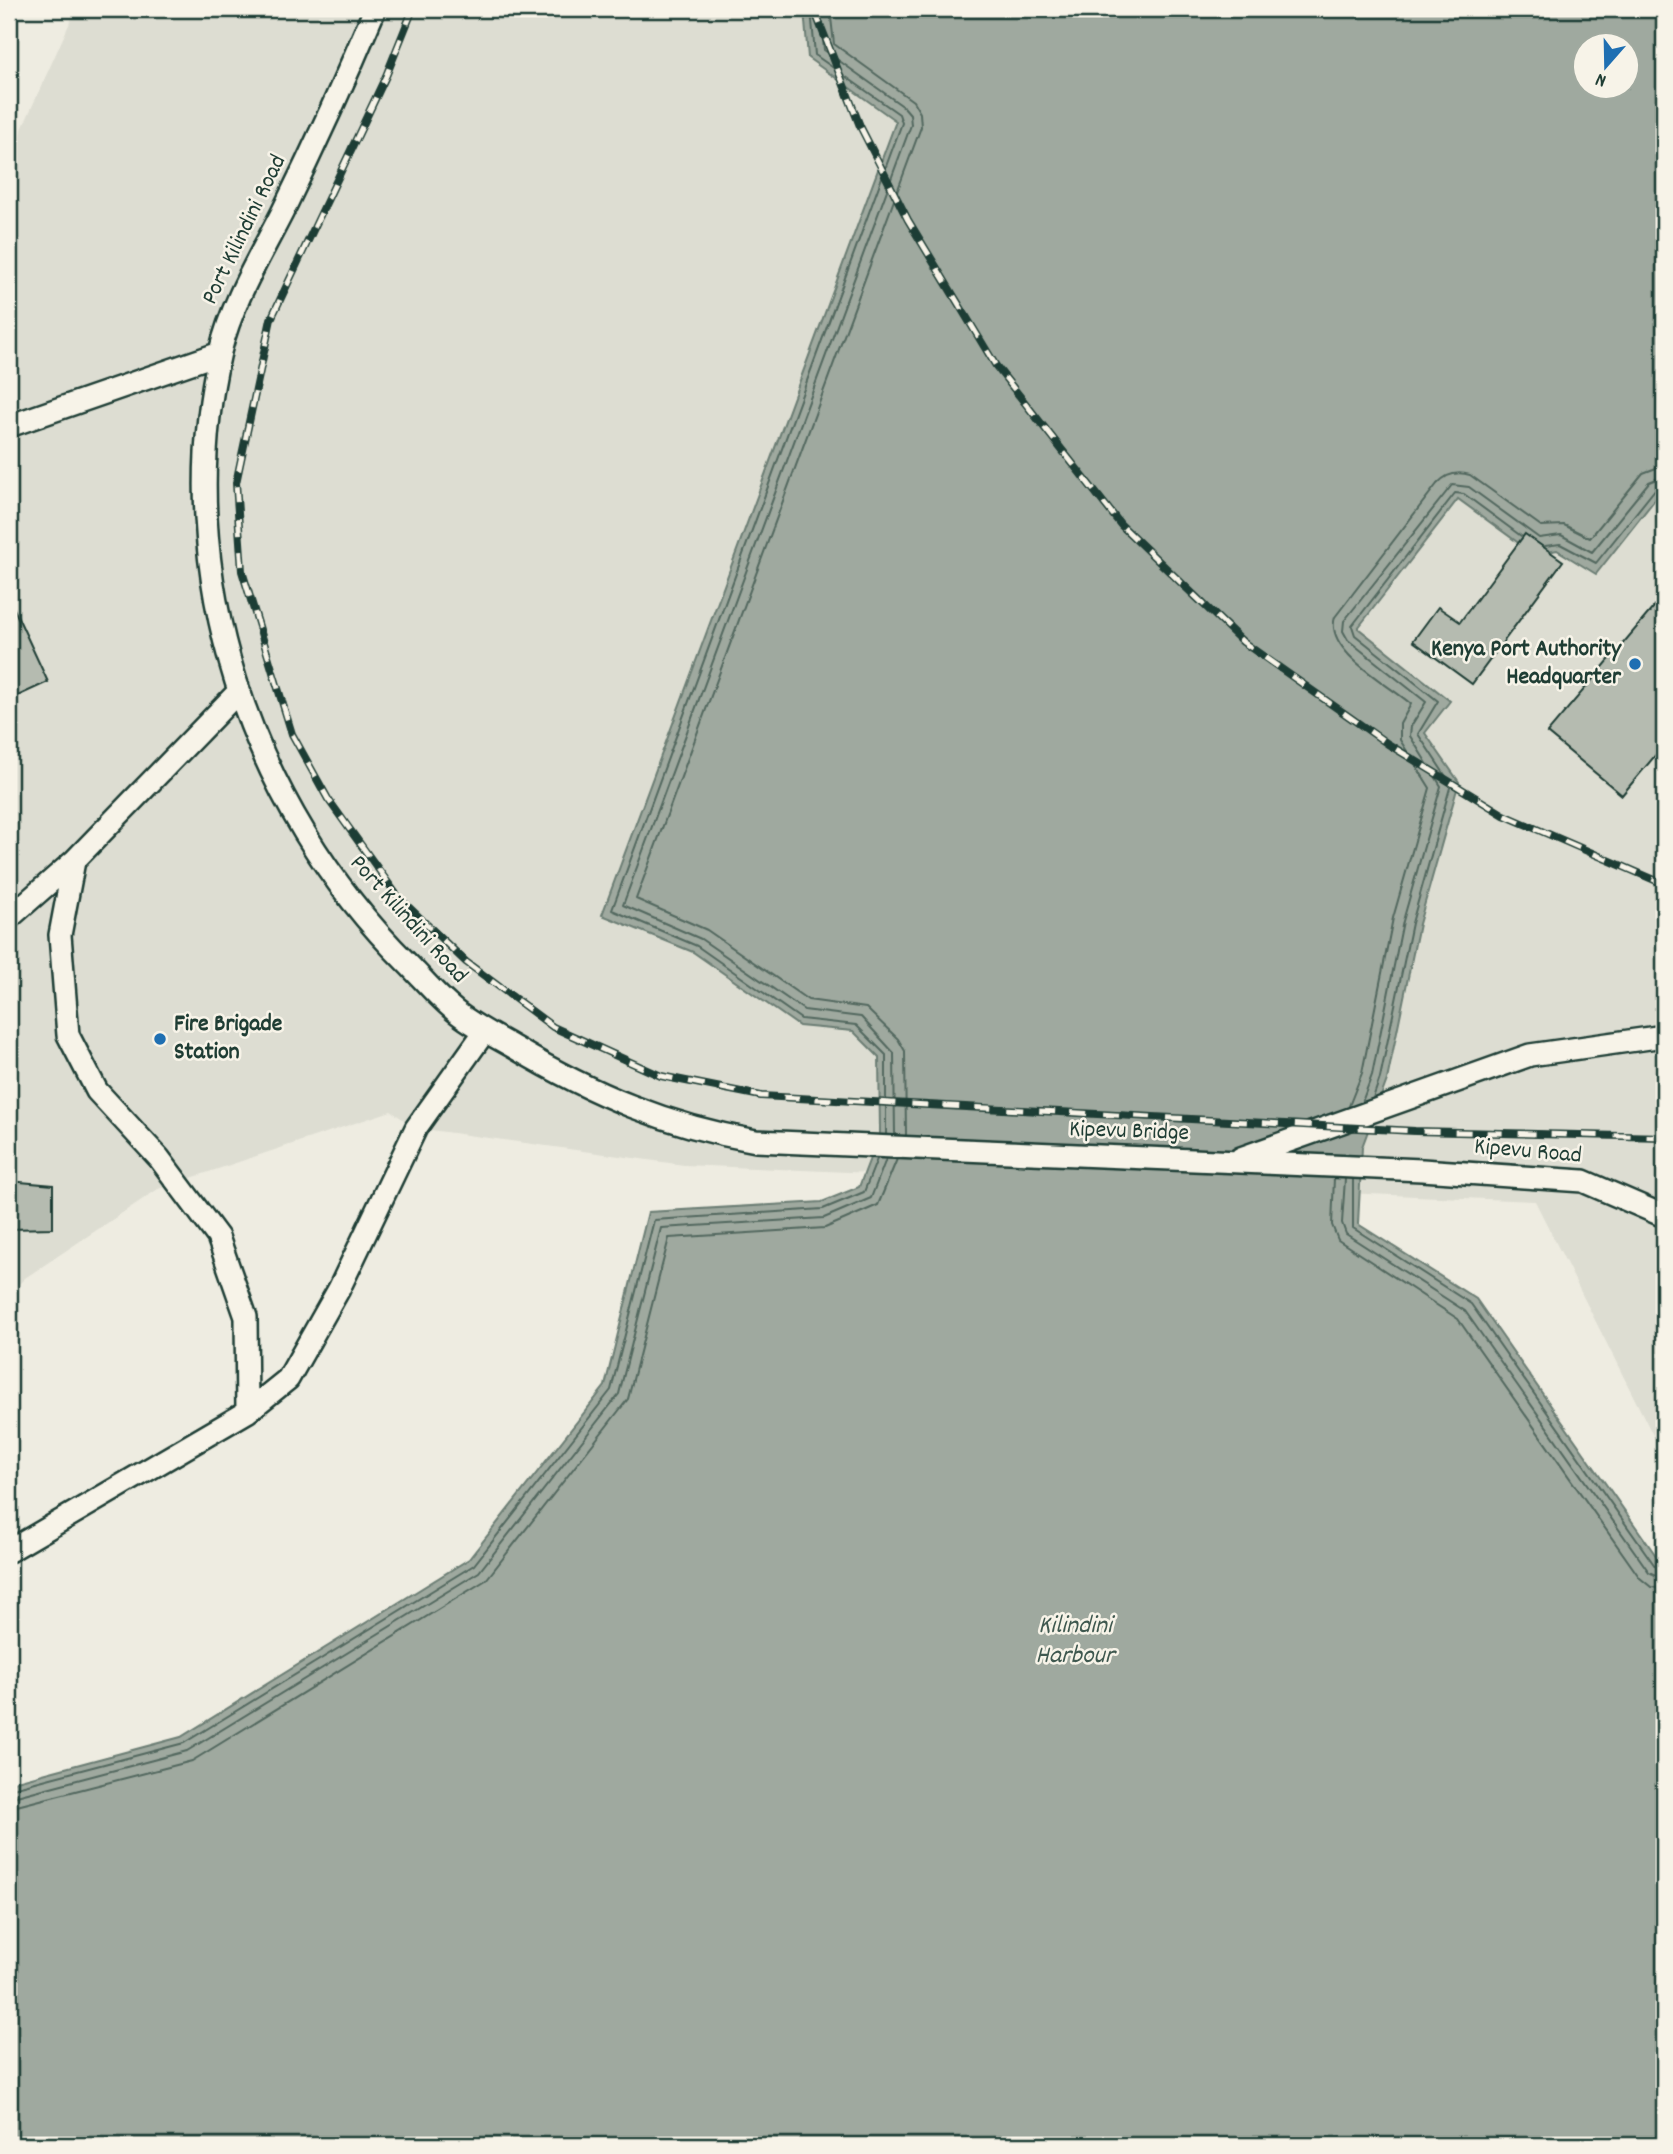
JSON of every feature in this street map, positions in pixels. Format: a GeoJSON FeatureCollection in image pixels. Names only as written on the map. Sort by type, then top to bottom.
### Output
{"type":"FeatureCollection","features":[{"type":"Feature","properties":{"kind":"lane","name":"Port Kilindini Road"},"geometry":{"type":"LineString","coordinates":[[375,9],[339,95],[234,305],[220,352],[207,443],[205,507],[213,582],[238,692],[274,780],[324,866],[383,939],[458,1014],[606,1098],[659,1119],[709,1133],[756,1141],[834,1146]]}},
{"type":"Feature","properties":{"kind":"lane"},"geometry":{"type":"LineString","coordinates":[[9,426],[220,352]]}},
{"type":"Feature","properties":{"kind":"lane"},"geometry":{"type":"LineString","coordinates":[[9,918],[74,861],[238,692]]}},
{"type":"Feature","properties":{"kind":"lane"},"geometry":{"type":"LineString","coordinates":[[74,861],[60,935],[68,1035],[97,1091],[159,1158],[218,1237],[246,1317],[247,1412]]}},
{"type":"Feature","properties":{"kind":"lane"},"geometry":{"type":"LineString","coordinates":[[9,1551],[247,1412],[288,1380],[339,1289],[416,1128],[485,1031]]}},
{"type":"Feature","properties":{"kind":"lane"},"geometry":{"type":"LineString","coordinates":[[1229,1163],[1530,1055],[1664,1036]]}},
{"type":"Feature","properties":{"kind":"lane","name":"Kipevu Bridge"},"geometry":{"type":"LineString","coordinates":[[834,1146],[1422,1170]]}},
{"type":"Feature","properties":{"kind":"lane","name":"Kipevu Road"},"geometry":{"type":"LineString","coordinates":[[1422,1170],[1583,1181],[1664,1216]]}},
{"type":"Feature","properties":{"kind":"shaded area"},"geometry":{"type":"Polygon","coordinates":[[[76,9],[804,9],[808,58],[896,120],[602,915],[693,952],[798,1025],[853,1031],[879,1057],[1419,924],[1459,782],[1425,733],[1449,700],[1358,629],[1459,499],[1541,560],[1548,552],[1557,550],[1596,574],[1664,488],[1664,1457],[1535,1201],[684,1165],[416,1128],[391,1111],[158,1189],[25,1278],[9,1294],[9,158],[76,9]]]}},
{"type":"Feature","properties":{"kind":"water","name":"Kilindini Harbour"},"geometry":{"type":"Polygon","coordinates":[[[804,9],[1664,9],[1664,488],[1596,574],[1557,550],[1548,552],[1542,560],[1458,499],[1358,628],[1450,701],[1425,733],[1459,782],[1419,924],[1387,1080],[1362,1147],[1358,1224],[1476,1299],[1664,1567],[1664,2145],[9,2145],[9,1783],[181,1737],[469,1559],[605,1386],[648,1212],[822,1202],[859,1187],[880,1132],[879,1057],[853,1031],[799,1026],[693,952],[602,915],[896,121],[808,58],[804,9]]]}},
{"type":"Feature","properties":{"kind":"building"},"geometry":{"type":"Polygon","coordinates":[[[1525,534],[1563,561],[1472,684],[1413,641],[1438,607],[1460,622],[1525,534]]]}},
{"type":"Feature","properties":{"kind":"building","name":"Kenya Port Authority Headquarter"},"geometry":{"type":"Polygon","coordinates":[[[1664,595],[1664,745],[1622,795],[1547,733],[1664,595]]]}},
{"type":"Feature","properties":{"kind":"building"},"geometry":{"type":"Polygon","coordinates":[[[9,598],[48,682],[9,700],[9,598]]]}},
{"type":"Feature","properties":{"kind":"building"},"geometry":{"type":"Polygon","coordinates":[[[9,1181],[53,1185],[53,1228],[9,1229],[9,1181]]]}},
{"type":"Feature","properties":{"kind":"railway"},"geometry":{"type":"LineString","coordinates":[[413,9],[386,76],[271,319],[236,483],[242,571],[292,734],[328,799],[399,898],[466,962],[553,1027],[661,1076],[761,1096],[1415,1131],[1664,1137]]}},
{"type":"Feature","properties":{"kind":"railway"},"geometry":{"type":"LineString","coordinates":[[814,9],[860,126],[908,220],[996,366],[1121,525],[1243,642],[1388,744],[1504,815],[1664,884]]}},
{"type":"Feature","properties":{"kind":"place","name":"Kenya Port Authority Headquarter"},"geometry":{"type":"Point","coordinates":[1635,664]}},
{"type":"Feature","properties":{"kind":"place","name":"Fire Brigade Station"},"geometry":{"type":"Point","coordinates":[160,1039]}}]}
